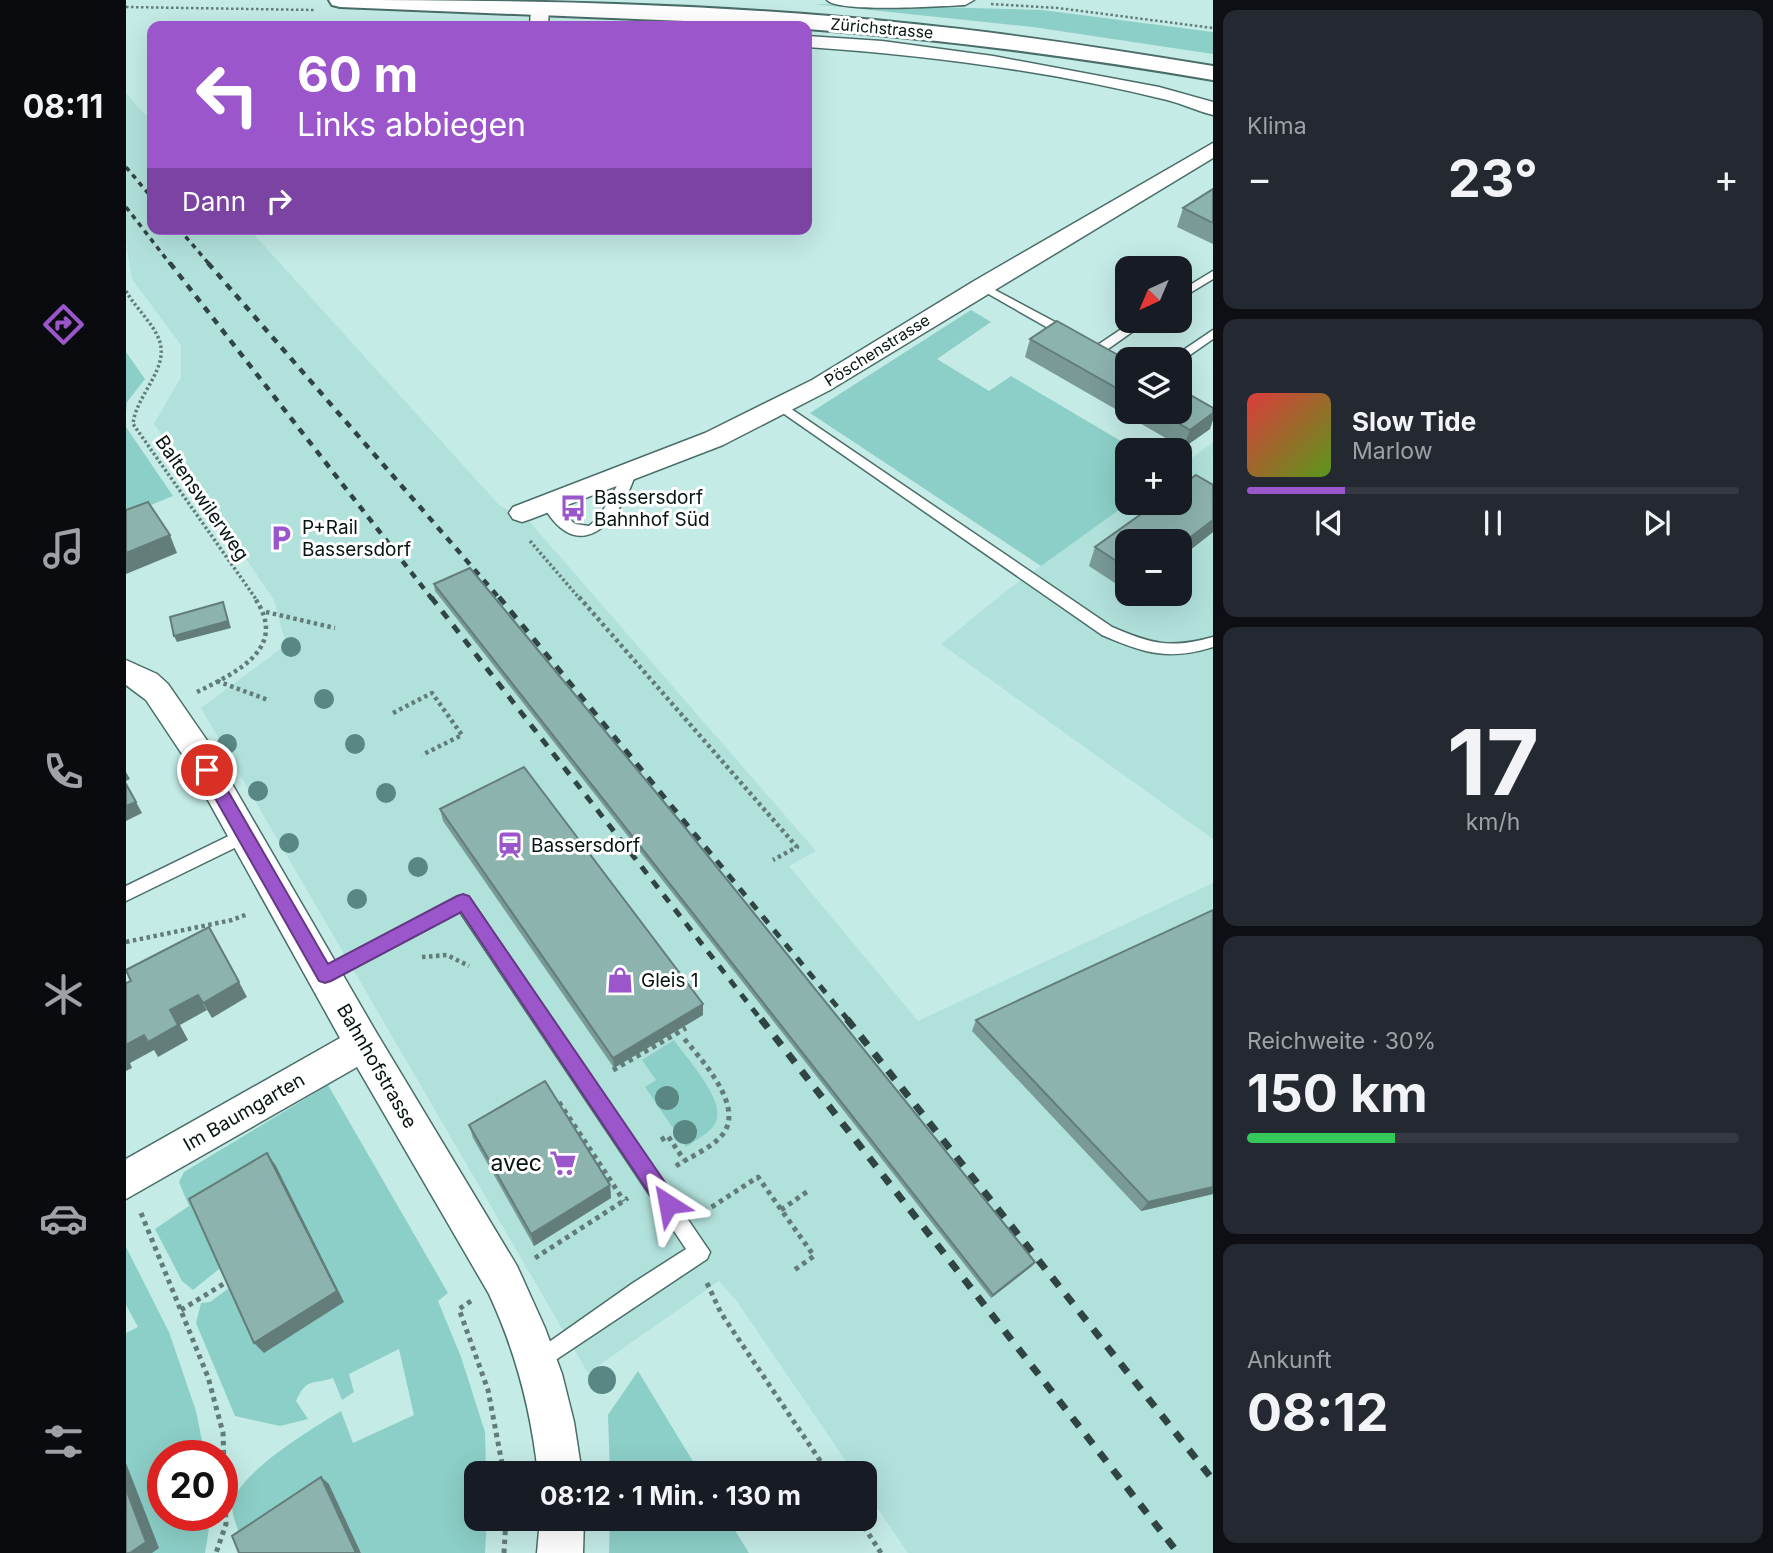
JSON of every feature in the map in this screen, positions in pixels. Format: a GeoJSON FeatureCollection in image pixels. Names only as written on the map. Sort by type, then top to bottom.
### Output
{"type":"FeatureCollection","features":[{"type":"Feature","properties":{"kind":"main road","name":"Zürichstrasse"},"geometry":{"type":"LineString","coordinates":[[619,0],[726,4],[906,18],[1055,34],[1213,61]]}},
{"type":"Feature","properties":{"kind":"main road","name":"Zürichstrasse"},"geometry":{"type":"LineString","coordinates":[[330,5],[804,21]]}},
{"type":"Feature","properties":{"kind":"main road","name":"Zürichstrasse"},"geometry":{"type":"LineString","coordinates":[[812,22],[1024,43],[1213,73]]}},
{"type":"Feature","properties":{"kind":"street"},"geometry":{"type":"LineString","coordinates":[[836,0],[964,1]]}},
{"type":"Feature","properties":{"kind":"street"},"geometry":{"type":"LineString","coordinates":[[812,41],[883,46],[963,56],[1178,97],[1213,109]]}},
{"type":"Feature","properties":{"kind":"street","name":"Pöschenstrasse"},"geometry":{"type":"LineString","coordinates":[[523,513],[715,439],[821,385],[1213,149]]}},
{"type":"Feature","properties":{"kind":"street","name":"Bahnhofstrasse"},"geometry":{"type":"LineString","coordinates":[[135,676],[157,692],[174,716],[503,1280],[539,1361],[555,1426],[559,1461]]}},
{"type":"Feature","properties":{"kind":"street","name":"Im Baumgarten"},"geometry":{"type":"LineString","coordinates":[[127,1180],[363,1044]]}},
{"type":"Feature","properties":{"kind":"street"},"geometry":{"type":"LineString","coordinates":[[560,1553],[561,1531]]}},
{"type":"Feature","properties":{"kind":"lane"},"geometry":{"type":"LineString","coordinates":[[1192,288],[1213,274]]}},
{"type":"Feature","properties":{"kind":"lane"},"geometry":{"type":"LineString","coordinates":[[982,286],[1102,354],[1127,333]]}},
{"type":"Feature","properties":{"kind":"lane"},"geometry":{"type":"LineString","coordinates":[[1192,348],[1213,334]]}},
{"type":"Feature","properties":{"kind":"lane"},"geometry":{"type":"LineString","coordinates":[[781,406],[1107,631],[1146,648],[1184,652],[1213,642]]}},
{"type":"Feature","properties":{"kind":"lane"},"geometry":{"type":"LineString","coordinates":[[557,499],[554,512],[563,523],[577,530],[592,530],[607,515],[626,484],[629,472]]}},
{"type":"Feature","properties":{"kind":"lane"},"geometry":{"type":"LineString","coordinates":[[126,894],[244,835]]}},
{"type":"Feature","properties":{"kind":"lane"},"geometry":{"type":"LineString","coordinates":[[325,975],[463,902],[699,1252],[539,1361]]}},
{"type":"Feature","properties":{"kind":"path"},"geometry":{"type":"LineString","coordinates":[[964,1],[1058,8],[1213,28]]}},
{"type":"Feature","properties":{"kind":"path"},"geometry":{"type":"LineString","coordinates":[[126,7],[330,5]]}},
{"type":"Feature","properties":{"kind":"path","name":"Baltenswilerweg"},"geometry":{"type":"LineString","coordinates":[[126,291],[158,335],[162,353],[158,369],[134,404],[133,424],[265,612]]}},
{"type":"Feature","properties":{"kind":"path"},"geometry":{"type":"LineString","coordinates":[[523,513],[518,522],[522,532],[797,847],[773,860]]}},
{"type":"Feature","properties":{"kind":"path"},"geometry":{"type":"LineString","coordinates":[[191,694],[239,670],[258,653],[269,631],[265,612],[335,628]]}},
{"type":"Feature","properties":{"kind":"path"},"geometry":{"type":"LineString","coordinates":[[218,681],[268,700]]}},
{"type":"Feature","properties":{"kind":"path"},"geometry":{"type":"LineString","coordinates":[[393,713],[432,694],[450,712],[462,735],[422,755]]}},
{"type":"Feature","properties":{"kind":"path"},"geometry":{"type":"LineString","coordinates":[[126,948],[126,942],[232,920],[283,902]]}},
{"type":"Feature","properties":{"kind":"path"},"geometry":{"type":"LineString","coordinates":[[413,961],[433,954],[445,954],[468,964],[476,974]]}},
{"type":"Feature","properties":{"kind":"path"},"geometry":{"type":"LineString","coordinates":[[613,1070],[686,1028]]}},
{"type":"Feature","properties":{"kind":"path"},"geometry":{"type":"LineString","coordinates":[[653,1181],[718,1138],[729,1123],[730,1114],[723,1092],[682,1036]]}},
{"type":"Feature","properties":{"kind":"path"},"geometry":{"type":"LineString","coordinates":[[524,1265],[624,1201],[556,1096]]}},
{"type":"Feature","properties":{"kind":"path"},"geometry":{"type":"LineString","coordinates":[[661,1140],[668,1136],[684,1160]]}},
{"type":"Feature","properties":{"kind":"path"},"geometry":{"type":"LineString","coordinates":[[683,1227],[758,1177],[814,1256],[793,1271]]}},
{"type":"Feature","properties":{"kind":"path"},"geometry":{"type":"LineString","coordinates":[[127,1180],[208,1377],[223,1433],[226,1524],[216,1553]]}},
{"type":"Feature","properties":{"kind":"path"},"geometry":{"type":"LineString","coordinates":[[781,1210],[808,1191]]}},
{"type":"Feature","properties":{"kind":"path"},"geometry":{"type":"LineString","coordinates":[[181,1310],[225,1283]]}},
{"type":"Feature","properties":{"kind":"path"},"geometry":{"type":"LineString","coordinates":[[709,1289],[721,1312],[819,1461]]}},
{"type":"Feature","properties":{"kind":"path"},"geometry":{"type":"LineString","coordinates":[[472,1300],[459,1309],[474,1342],[492,1401],[502,1461]]}},
{"type":"Feature","properties":{"kind":"path"},"geometry":{"type":"LineString","coordinates":[[504,1553],[505,1531]]}},
{"type":"Feature","properties":{"kind":"path"},"geometry":{"type":"LineString","coordinates":[[867,1531],[881,1553]]}},
{"type":"Feature","properties":{"kind":"shaded area"},"geometry":{"type":"Polygon","coordinates":[[[814,4],[1042,10],[1213,32],[1213,54],[1033,27],[814,4]]]}},
{"type":"Feature","properties":{"kind":"shaded area"},"geometry":{"type":"Polygon","coordinates":[[[126,93],[147,116],[147,235],[254,235],[499,505],[529,521],[816,851],[789,866],[918,1021],[1213,883],[1213,1553],[908,1553],[877,1508],[877,1461],[846,1461],[736,1300],[719,1281],[588,1373],[201,708],[286,645],[274,600],[154,424],[181,377],[181,345],[132,279],[126,242],[126,93]]]}},
{"type":"Feature","properties":{"kind":"shaded area"},"geometry":{"type":"Polygon","coordinates":[[[971,310],[991,322],[937,359],[989,391],[1011,376],[1116,438],[1115,513],[1041,566],[810,413],[971,310]]]}},
{"type":"Feature","properties":{"kind":"shaded area"},"geometry":{"type":"Polygon","coordinates":[[[126,352],[145,379],[127,402],[126,412],[126,352]]]}},
{"type":"Feature","properties":{"kind":"shaded area"},"geometry":{"type":"Polygon","coordinates":[[[126,427],[173,496],[126,515],[126,427]]]}},
{"type":"Feature","properties":{"kind":"shaded area"},"geometry":{"type":"Polygon","coordinates":[[[1213,442],[1213,839],[941,644],[1010,588],[1115,513],[1115,515],[1192,515],[1192,458],[1213,442]]]}},
{"type":"Feature","properties":{"kind":"shaded area"},"geometry":{"type":"Polygon","coordinates":[[[674,1040],[711,1091],[718,1113],[710,1130],[686,1147],[645,1087],[656,1080],[642,1060],[674,1040]]]}},
{"type":"Feature","properties":{"kind":"shaded area"},"geometry":{"type":"Polygon","coordinates":[[[328,1085],[448,1293],[438,1301],[461,1357],[485,1432],[486,1461],[464,1461],[464,1531],[486,1531],[485,1553],[361,1553],[329,1484],[242,1542],[238,1530],[238,1491],[261,1466],[278,1453],[341,1411],[353,1443],[414,1415],[399,1349],[349,1374],[354,1392],[342,1400],[333,1378],[311,1383],[303,1388],[296,1401],[308,1419],[280,1426],[235,1416],[196,1323],[201,1303],[210,1302],[233,1285],[224,1265],[193,1290],[182,1281],[155,1229],[189,1206],[179,1182],[184,1172],[328,1085]]]}},
{"type":"Feature","properties":{"kind":"shaded area"},"geometry":{"type":"Polygon","coordinates":[[[126,1247],[169,1332],[196,1411],[202,1440],[147,1440],[147,1531],[209,1531],[205,1553],[126,1553],[126,1333],[138,1327],[126,1305],[126,1247]]]}},
{"type":"Feature","properties":{"kind":"shaded area"},"geometry":{"type":"Polygon","coordinates":[[[638,1371],[693,1461],[610,1461],[608,1415],[638,1371]]]}},
{"type":"Feature","properties":{"kind":"shaded area"},"geometry":{"type":"Polygon","coordinates":[[[610,1531],[735,1531],[749,1553],[609,1553],[610,1531]]]}},
{"type":"Feature","properties":{"kind":"building"},"geometry":{"type":"Polygon","coordinates":[[[1213,189],[1213,223],[1183,208],[1213,189]]]}},
{"type":"Feature","properties":{"kind":"building"},"geometry":{"type":"Polygon","coordinates":[[[1057,321],[1115,353],[1115,387],[1030,339],[1057,321]]]}},
{"type":"Feature","properties":{"kind":"building"},"geometry":{"type":"Polygon","coordinates":[[[1192,396],[1213,408],[1213,413],[1190,430],[1180,424],[1192,424],[1192,396]]]}},
{"type":"Feature","properties":{"kind":"building"},"geometry":{"type":"Polygon","coordinates":[[[1196,475],[1213,485],[1213,520],[1192,536],[1192,529],[1120,529],[1140,515],[1192,515],[1192,478],[1196,475]]]}},
{"type":"Feature","properties":{"kind":"building"},"geometry":{"type":"Polygon","coordinates":[[[148,502],[170,535],[126,553],[126,510],[148,502]]]}},
{"type":"Feature","properties":{"kind":"building"},"geometry":{"type":"Polygon","coordinates":[[[1115,533],[1115,560],[1095,547],[1115,533]]]}},
{"type":"Feature","properties":{"kind":"building"},"geometry":{"type":"Polygon","coordinates":[[[470,568],[683,825],[1035,1262],[993,1295],[434,584],[470,568]]]}},
{"type":"Feature","properties":{"kind":"building"},"geometry":{"type":"Polygon","coordinates":[[[223,602],[228,621],[174,636],[170,617],[223,602]]]}},
{"type":"Feature","properties":{"kind":"building"},"geometry":{"type":"Polygon","coordinates":[[[524,767],[703,1004],[613,1058],[440,809],[524,767]]]}},
{"type":"Feature","properties":{"kind":"building"},"geometry":{"type":"Polygon","coordinates":[[[126,784],[136,802],[126,806],[126,784]]]}},
{"type":"Feature","properties":{"kind":"building"},"geometry":{"type":"Polygon","coordinates":[[[1213,910],[1213,1187],[1148,1202],[976,1020],[1213,910]]]}},
{"type":"Feature","properties":{"kind":"building"},"geometry":{"type":"Polygon","coordinates":[[[209,927],[239,982],[203,1003],[198,995],[170,1010],[178,1025],[148,1042],[144,1035],[126,1045],[126,983],[131,981],[126,970],[209,927]]]}},
{"type":"Feature","properties":{"kind":"building"},"geometry":{"type":"Polygon","coordinates":[[[545,1081],[610,1185],[531,1234],[469,1125],[545,1081]]]}},
{"type":"Feature","properties":{"kind":"building"},"geometry":{"type":"Polygon","coordinates":[[[267,1153],[337,1291],[254,1343],[189,1199],[267,1153]]]}},
{"type":"Feature","properties":{"kind":"building"},"geometry":{"type":"Polygon","coordinates":[[[321,1477],[356,1553],[239,1553],[232,1536],[321,1477]]]}},
{"type":"Feature","properties":{"kind":"building"},"geometry":{"type":"Polygon","coordinates":[[[126,1489],[146,1542],[130,1553],[126,1553],[126,1489]]]}},
{"type":"Feature","properties":{"kind":"railway"},"geometry":{"type":"LineString","coordinates":[[126,167],[147,192]]}},
{"type":"Feature","properties":{"kind":"railway"},"geometry":{"type":"LineString","coordinates":[[126,207],[147,234]]}},
{"type":"Feature","properties":{"kind":"railway"},"geometry":{"type":"LineString","coordinates":[[148,235],[171,265]]}},
{"type":"Feature","properties":{"kind":"railway"},"geometry":{"type":"LineString","coordinates":[[184,235],[210,265]]}},
{"type":"Feature","properties":{"kind":"railway"},"geometry":{"type":"LineString","coordinates":[[170,263],[432,599]]}},
{"type":"Feature","properties":{"kind":"railway"},"geometry":{"type":"LineString","coordinates":[[208,263],[500,599]]}},
{"type":"Feature","properties":{"kind":"railway"},"geometry":{"type":"LineString","coordinates":[[431,597],[762,1021]]}},
{"type":"Feature","properties":{"kind":"railway"},"geometry":{"type":"LineString","coordinates":[[499,597],[849,1021]]}},
{"type":"Feature","properties":{"kind":"railway"},"geometry":{"type":"LineString","coordinates":[[761,1019],[1178,1553]]}},
{"type":"Feature","properties":{"kind":"railway"},"geometry":{"type":"LineString","coordinates":[[847,1019],[1213,1480]]}},
{"type":"Feature","properties":{"kind":"place","name":"Bassersdorf Bahnhof Süd"},"geometry":{"type":"Point","coordinates":[573,508]}},
{"type":"Feature","properties":{"kind":"place","name":"P+Rail Bassersdorf"},"geometry":{"type":"Point","coordinates":[281,538]}},
{"type":"Feature","properties":{"kind":"place","name":"Bassersdorf"},"geometry":{"type":"Point","coordinates":[510,845]}},
{"type":"Feature","properties":{"kind":"place","name":"Gleis 1"},"geometry":{"type":"Point","coordinates":[620,980]}},
{"type":"Feature","properties":{"kind":"place","name":"avec"},"geometry":{"type":"Point","coordinates":[563,1163]}},
{"type":"Feature","properties":{"kind":"route"},"geometry":{"type":"LineString","coordinates":[[207,770],[325,975],[463,902],[668,1204]]}}]}
